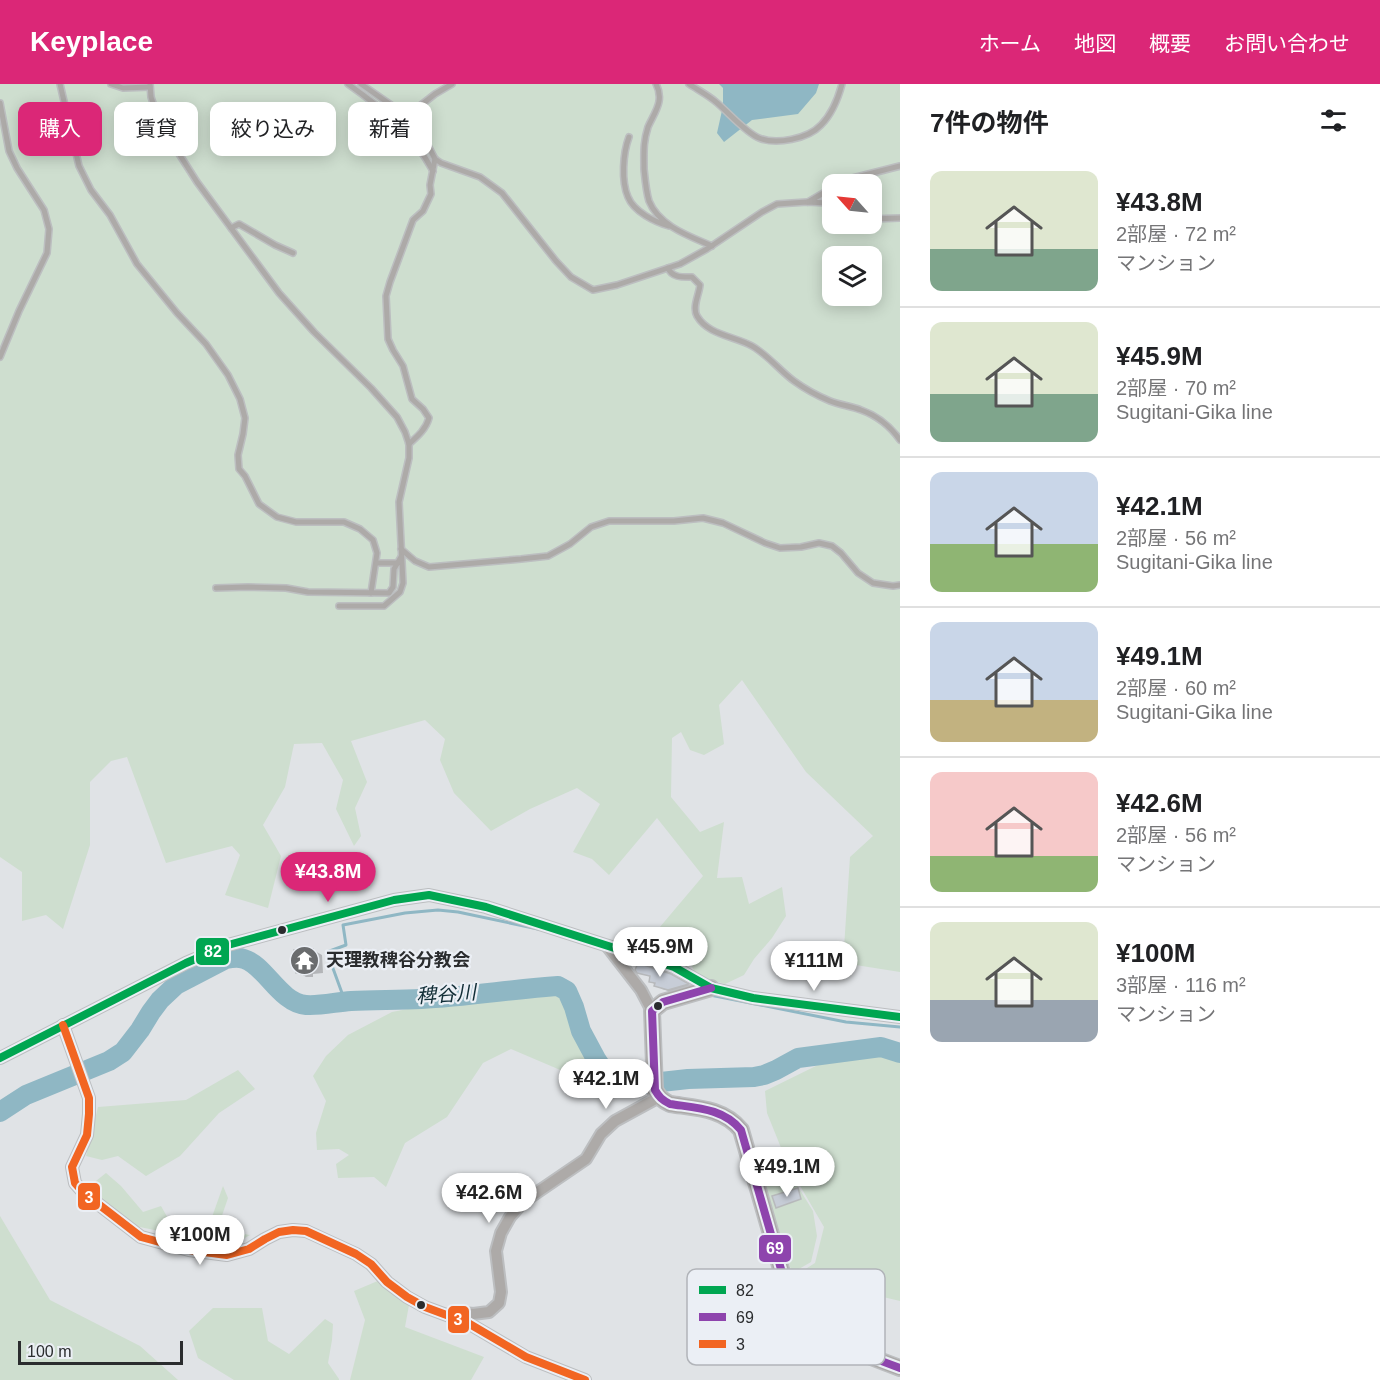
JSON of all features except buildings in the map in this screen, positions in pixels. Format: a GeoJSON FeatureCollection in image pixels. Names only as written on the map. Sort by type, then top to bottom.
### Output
{"type":"FeatureCollection","features":[{"type":"Feature","properties":{"kind":"main road"},"geometry":{"type":"LineString","coordinates":[[711,988],[663,1002],[652,1011],[653,1071],[657,1093],[670,1104],[719,1113],[735,1123],[741,1130],[781,1269]]}},
{"type":"Feature","properties":{"kind":"main road"},"geometry":{"type":"LineString","coordinates":[[885,1363],[900,1368]]}},
{"type":"Feature","properties":{"kind":"street"},"geometry":{"type":"LineString","coordinates":[[0,1058],[186,963],[228,945],[394,900],[429,895],[486,907],[674,967],[711,988],[753,998],[900,1017]]}},
{"type":"Feature","properties":{"kind":"street"},"geometry":{"type":"LineString","coordinates":[[607,946],[641,990],[652,1011]]}},
{"type":"Feature","properties":{"kind":"street"},"geometry":{"type":"LineString","coordinates":[[63,1025],[89,1098],[87,1135],[72,1167],[75,1183],[84,1193],[141,1237],[189,1250],[227,1255],[249,1249],[279,1232],[306,1231],[356,1254],[371,1264],[387,1282],[407,1297],[468,1323],[525,1357],[585,1380]]}},
{"type":"Feature","properties":{"kind":"street"},"geometry":{"type":"LineString","coordinates":[[447,1315],[456,1312],[473,1314],[489,1312],[499,1303],[501,1292],[496,1251],[501,1233],[510,1217],[523,1202],[586,1160],[601,1134],[615,1121],[657,1093]]}},
{"type":"Feature","properties":{"kind":"lane"},"geometry":{"type":"LineString","coordinates":[[60,84],[79,166],[91,190],[111,215],[137,264],[206,344],[228,375],[240,399],[245,418],[238,455],[239,469],[252,488],[259,504],[277,517],[296,522],[344,522],[360,529],[373,540],[377,553],[371,593]]}},
{"type":"Feature","properties":{"kind":"lane"},"geometry":{"type":"LineString","coordinates":[[111,84],[123,88],[150,86],[151,97],[160,124],[197,182],[279,293],[397,417],[409,444],[409,458],[399,502],[403,583],[400,592],[384,606],[339,606]]}},
{"type":"Feature","properties":{"kind":"lane"},"geometry":{"type":"LineString","coordinates":[[348,84],[375,103],[404,130],[423,152],[433,171]]}},
{"type":"Feature","properties":{"kind":"lane"},"geometry":{"type":"LineString","coordinates":[[361,84],[387,102]]}},
{"type":"Feature","properties":{"kind":"lane"},"geometry":{"type":"LineString","coordinates":[[425,102],[452,84]]}},
{"type":"Feature","properties":{"kind":"lane"},"geometry":{"type":"LineString","coordinates":[[656,84],[659,106],[643,145],[645,177],[649,201],[659,217],[674,228]]}},
{"type":"Feature","properties":{"kind":"lane"},"geometry":{"type":"LineString","coordinates":[[688,84],[714,100],[759,138],[780,141],[801,137],[820,127],[834,108],[842,84]]}},
{"type":"Feature","properties":{"kind":"lane"},"geometry":{"type":"LineString","coordinates":[[0,103],[9,151],[44,210],[49,229],[47,253],[0,357]]}},
{"type":"Feature","properties":{"kind":"lane"},"geometry":{"type":"LineString","coordinates":[[629,137],[624,158],[628,198],[641,213],[712,246]]}},
{"type":"Feature","properties":{"kind":"lane"},"geometry":{"type":"LineString","coordinates":[[432,153],[441,163],[480,177],[502,193],[571,277],[593,290],[617,285],[680,264],[777,204],[822,203]]}},
{"type":"Feature","properties":{"kind":"lane"},"geometry":{"type":"LineString","coordinates":[[409,444],[423,430],[429,418],[412,399],[403,366],[388,339],[386,296],[413,220],[423,211],[431,194],[430,185],[435,159]]}},
{"type":"Feature","properties":{"kind":"lane"},"geometry":{"type":"LineString","coordinates":[[869,174],[900,166]]}},
{"type":"Feature","properties":{"kind":"lane"},"geometry":{"type":"LineString","coordinates":[[807,202],[822,194]]}},
{"type":"Feature","properties":{"kind":"lane"},"geometry":{"type":"LineString","coordinates":[[882,219],[900,218]]}},
{"type":"Feature","properties":{"kind":"lane"},"geometry":{"type":"LineString","coordinates":[[231,228],[239,224],[293,253]]}},
{"type":"Feature","properties":{"kind":"lane"},"geometry":{"type":"LineString","coordinates":[[668,268],[674,276],[692,277],[699,285],[695,314],[704,326],[753,347],[793,380],[817,395],[875,416],[887,424],[900,440]]}},
{"type":"Feature","properties":{"kind":"lane"},"geometry":{"type":"LineString","coordinates":[[401,553],[429,567],[548,556],[570,544],[591,527],[609,521],[674,521],[703,518],[723,523],[780,548],[819,543],[832,546],[858,573],[873,583],[900,585]]}},
{"type":"Feature","properties":{"kind":"lane"},"geometry":{"type":"LineString","coordinates":[[216,588],[286,588],[308,592],[389,593],[393,587],[394,570],[401,553]]}},
{"type":"Feature","properties":{"kind":"lane"},"geometry":{"type":"LineString","coordinates":[[377,563],[398,563]]}},
{"type":"Feature","properties":{"kind":"green space"},"geometry":{"type":"Polygon","coordinates":[[[0,84],[900,84],[900,972],[843,963],[850,857],[873,836],[806,772],[742,680],[719,705],[724,744],[704,755],[690,750],[681,732],[672,738],[671,797],[700,832],[724,822],[717,878],[742,877],[749,904],[782,887],[786,916],[744,975],[725,984],[697,976],[686,956],[643,947],[703,876],[657,818],[609,875],[592,859],[573,852],[600,804],[577,788],[530,809],[491,831],[454,793],[440,760],[445,739],[425,720],[351,741],[367,782],[355,808],[361,836],[354,846],[336,809],[343,780],[322,743],[294,744],[285,787],[263,825],[281,856],[268,908],[225,895],[240,855],[232,846],[166,863],[127,757],[111,761],[90,782],[90,845],[63,929],[46,915],[22,921],[22,872],[0,857],[0,84]]]}},
{"type":"Feature","properties":{"kind":"green space"},"geometry":{"type":"Polygon","coordinates":[[[551,987],[573,1013],[587,1059],[572,1075],[511,1049],[483,1063],[447,1117],[405,1143],[386,1187],[374,1177],[338,1178],[336,1164],[349,1155],[339,1149],[317,1150],[316,1133],[326,1101],[313,1076],[326,1056],[348,1035],[392,1012],[551,987]]]}},
{"type":"Feature","properties":{"kind":"green space"},"geometry":{"type":"Polygon","coordinates":[[[883,1053],[900,1060],[900,1301],[885,1297],[885,1269],[806,1269],[815,1263],[824,1227],[788,1165],[767,1113],[765,1091],[826,1061],[883,1053]]]}},
{"type":"Feature","properties":{"kind":"green space"},"geometry":{"type":"Polygon","coordinates":[[[238,1070],[255,1089],[219,1113],[180,1156],[146,1176],[118,1156],[102,1160],[86,1156],[98,1107],[186,1100],[238,1070]]]}},
{"type":"Feature","properties":{"kind":"green space"},"geometry":{"type":"Polygon","coordinates":[[[774,1148],[813,1211],[817,1236],[811,1262],[799,1269],[791,1269],[769,1200],[758,1155],[774,1148]]]}},
{"type":"Feature","properties":{"kind":"green space"},"geometry":{"type":"Polygon","coordinates":[[[106,1173],[121,1186],[143,1212],[161,1206],[170,1222],[202,1228],[212,1217],[223,1186],[228,1198],[217,1230],[250,1235],[236,1243],[212,1242],[135,1226],[98,1198],[96,1181],[106,1173]]]}},
{"type":"Feature","properties":{"kind":"green space"},"geometry":{"type":"Polygon","coordinates":[[[0,1216],[50,1300],[140,1346],[178,1380],[0,1380],[0,1216]]]}},
{"type":"Feature","properties":{"kind":"green space"},"geometry":{"type":"Polygon","coordinates":[[[380,1280],[409,1305],[405,1327],[484,1357],[471,1380],[350,1380],[365,1320],[354,1291],[380,1280]]]}},
{"type":"Feature","properties":{"kind":"green space"},"geometry":{"type":"Polygon","coordinates":[[[213,1308],[262,1308],[268,1341],[289,1354],[325,1319],[333,1324],[328,1363],[339,1380],[234,1380],[198,1358],[189,1331],[213,1308]]]}},
{"type":"Feature","properties":{"kind":"water"},"geometry":{"type":"Polygon","coordinates":[[[719,84],[819,84],[816,93],[798,114],[752,120],[724,142],[717,133],[723,106],[723,88],[719,84]]]}},
{"type":"Feature","properties":{"kind":"waterway"},"geometry":{"type":"LineString","coordinates":[[343,1002],[327,952],[346,945],[343,925],[405,913],[438,910],[538,929]]}},
{"type":"Feature","properties":{"kind":"waterway","name":"稗谷川"},"geometry":{"type":"LineString","coordinates":[[0,1112],[26,1095],[109,1061],[123,1052],[160,1000],[176,985],[226,959],[233,958],[242,958],[252,963],[288,998],[306,1005],[438,998],[558,986],[567,991],[581,1031],[604,1071],[617,1080],[643,1084],[688,1079],[754,1077],[776,1070],[798,1058],[881,1047],[900,1053]]}},
{"type":"Feature","properties":{"kind":"waterway"},"geometry":{"type":"LineString","coordinates":[[710,995],[846,1022],[900,1027]]}},
{"type":"Feature","properties":{"kind":"transit line","name":"82"},"geometry":{"type":"LineString","coordinates":[[0,1058],[186,963],[228,945],[394,900],[429,895],[486,907],[674,967],[711,988],[753,998],[900,1017]]}},
{"type":"Feature","properties":{"kind":"transit line","name":"69"},"geometry":{"type":"LineString","coordinates":[[711,988],[663,1002],[652,1011],[655,1090],[670,1104],[717,1113],[726,1117],[741,1130],[781,1269]]}},
{"type":"Feature","properties":{"kind":"transit line","name":"3"},"geometry":{"type":"LineString","coordinates":[[63,1025],[89,1098],[87,1135],[72,1167],[75,1183],[84,1193],[141,1237],[189,1250],[227,1255],[249,1249],[279,1232],[306,1231],[356,1254],[371,1264],[387,1282],[425,1307],[468,1323],[526,1357],[585,1380]]}},
{"type":"Feature","properties":{"kind":"transit line","name":"69"},"geometry":{"type":"LineString","coordinates":[[885,1362],[900,1368]]}},
{"type":"Feature","properties":{"kind":"place","name":"天理教稗谷分教会"},"geometry":{"type":"Point","coordinates":[305,960]}}]}
